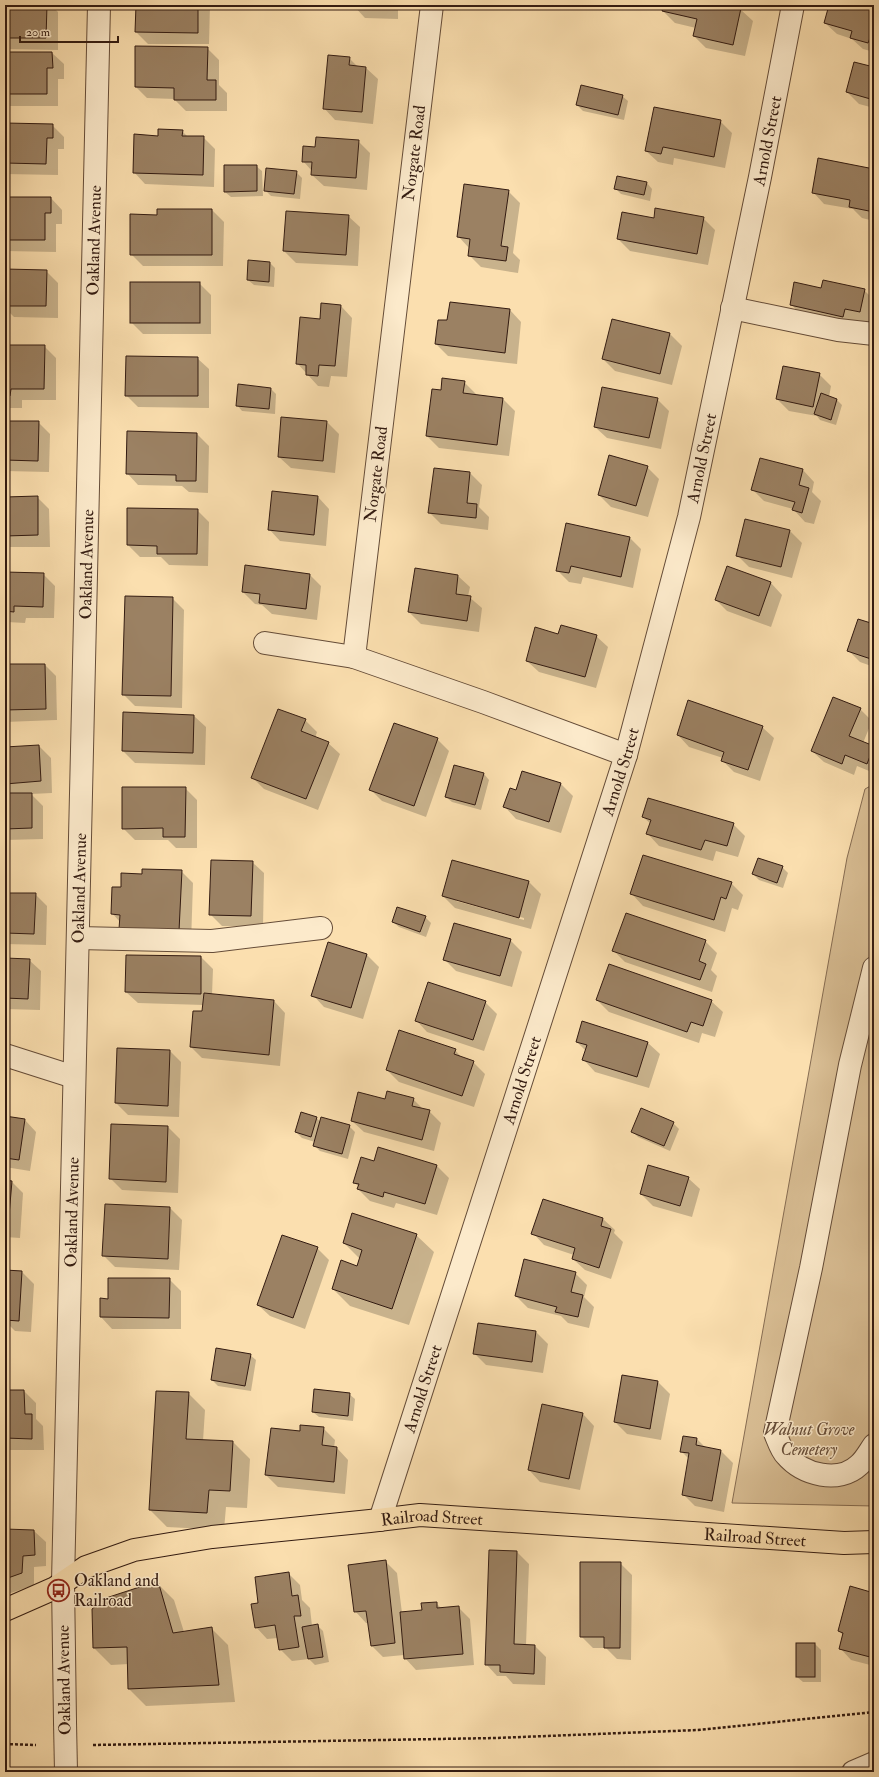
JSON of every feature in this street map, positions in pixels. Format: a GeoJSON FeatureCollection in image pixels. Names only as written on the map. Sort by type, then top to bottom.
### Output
{"type":"FeatureCollection","features":[{"type":"Feature","properties":{"kind":"main road","name":"Railroad Street"},"geometry":{"type":"LineString","coordinates":[[5,1610],[55,1588],[86,1567],[134,1550],[212,1537],[420,1515],[844,1543],[874,1542]]}},
{"type":"Feature","properties":{"kind":"street","name":"Oakland Avenue"},"geometry":{"type":"LineString","coordinates":[[66,1772],[63,1582],[99,5]]}},
{"type":"Feature","properties":{"kind":"street","name":"Norgate Road"},"geometry":{"type":"LineString","coordinates":[[354,657],[432,5]]}},
{"type":"Feature","properties":{"kind":"street","name":"Arnold Street"},"geometry":{"type":"LineString","coordinates":[[380,1520],[626,755],[689,517],[760,177],[793,5]]}},
{"type":"Feature","properties":{"kind":"street"},"geometry":{"type":"LineString","coordinates":[[732,308],[838,330],[874,334]]}},
{"type":"Feature","properties":{"kind":"street"},"geometry":{"type":"LineString","coordinates":[[265,643],[354,657],[483,702],[626,755]]}},
{"type":"Feature","properties":{"kind":"street"},"geometry":{"type":"LineString","coordinates":[[78,938],[212,941],[321,928]]}},
{"type":"Feature","properties":{"kind":"street"},"geometry":{"type":"LineString","coordinates":[[874,968],[850,1065],[811,1268],[775,1433],[786,1455],[800,1467],[816,1474],[838,1476],[859,1466],[874,1445]]}},
{"type":"Feature","properties":{"kind":"street"},"geometry":{"type":"LineString","coordinates":[[5,1055],[74,1077]]}},
{"type":"Feature","properties":{"kind":"street"},"geometry":{"type":"LineString","coordinates":[[852,1772],[874,1763]]}},
{"type":"Feature","properties":{"kind":"path"},"geometry":{"type":"LineString","coordinates":[[88,1745],[496,1738],[698,1730],[874,1712]]}},
{"type":"Feature","properties":{"kind":"path"},"geometry":{"type":"LineString","coordinates":[[5,1744],[37,1745]]}},
{"type":"Feature","properties":{"kind":"green space","name":"Walnut Grove Cemetery"},"geometry":{"type":"Polygon","coordinates":[[[874,784],[874,1506],[732,1503],[847,858],[865,789],[874,784]]]}},
{"type":"Feature","properties":{"kind":"building"},"geometry":{"type":"Polygon","coordinates":[[[5,5],[47,5],[46,38],[5,38],[5,5]]]}},
{"type":"Feature","properties":{"kind":"building"},"geometry":{"type":"Polygon","coordinates":[[[136,5],[198,5],[198,33],[135,32],[136,5]]]}},
{"type":"Feature","properties":{"kind":"building"},"geometry":{"type":"Polygon","coordinates":[[[386,5],[386,7],[352,6],[386,5]]]}},
{"type":"Feature","properties":{"kind":"building"},"geometry":{"type":"Polygon","coordinates":[[[664,5],[728,5],[741,8],[733,45],[693,36],[697,19],[662,11],[664,5]]]}},
{"type":"Feature","properties":{"kind":"building"},"geometry":{"type":"Polygon","coordinates":[[[829,5],[874,5],[874,39],[870,38],[868,43],[850,38],[852,31],[824,23],[829,5]]]}},
{"type":"Feature","properties":{"kind":"building"},"geometry":{"type":"Polygon","coordinates":[[[135,46],[208,47],[207,80],[216,80],[216,100],[174,100],[174,88],[135,87],[135,46]]]}},
{"type":"Feature","properties":{"kind":"building"},"geometry":{"type":"Polygon","coordinates":[[[5,52],[52,52],[53,68],[47,68],[47,94],[5,94],[5,52]]]}},
{"type":"Feature","properties":{"kind":"building"},"geometry":{"type":"Polygon","coordinates":[[[328,55],[350,57],[349,65],[366,67],[362,112],[323,109],[328,55]]]}},
{"type":"Feature","properties":{"kind":"building"},"geometry":{"type":"Polygon","coordinates":[[[854,62],[874,67],[874,100],[846,92],[854,62]]]}},
{"type":"Feature","properties":{"kind":"building"},"geometry":{"type":"Polygon","coordinates":[[[581,85],[623,95],[618,115],[576,105],[581,85]]]}},
{"type":"Feature","properties":{"kind":"building"},"geometry":{"type":"Polygon","coordinates":[[[654,107],[721,120],[714,157],[663,147],[661,154],[645,151],[654,107]]]}},
{"type":"Feature","properties":{"kind":"building"},"geometry":{"type":"Polygon","coordinates":[[[5,123],[53,124],[53,138],[47,138],[46,164],[5,163],[5,123]]]}},
{"type":"Feature","properties":{"kind":"building"},"geometry":{"type":"Polygon","coordinates":[[[158,129],[183,130],[182,136],[204,136],[203,175],[133,173],[134,134],[158,136],[158,129]]]}},
{"type":"Feature","properties":{"kind":"building"},"geometry":{"type":"Polygon","coordinates":[[[316,137],[359,140],[356,178],[311,175],[312,162],[302,162],[303,146],[315,147],[316,137]]]}},
{"type":"Feature","properties":{"kind":"building"},"geometry":{"type":"Polygon","coordinates":[[[818,158],[874,169],[874,212],[849,207],[850,200],[812,193],[818,158]]]}},
{"type":"Feature","properties":{"kind":"building"},"geometry":{"type":"Polygon","coordinates":[[[224,165],[257,165],[257,191],[224,192],[224,165]]]}},
{"type":"Feature","properties":{"kind":"building"},"geometry":{"type":"Polygon","coordinates":[[[266,168],[297,171],[294,194],[264,191],[266,168]]]}},
{"type":"Feature","properties":{"kind":"building"},"geometry":{"type":"Polygon","coordinates":[[[617,176],[647,182],[644,195],[614,189],[617,176]]]}},
{"type":"Feature","properties":{"kind":"building"},"geometry":{"type":"Polygon","coordinates":[[[464,184],[509,190],[501,246],[508,247],[506,261],[468,256],[470,239],[457,237],[464,184]]]}},
{"type":"Feature","properties":{"kind":"building"},"geometry":{"type":"Polygon","coordinates":[[[5,197],[51,197],[51,213],[45,213],[45,240],[5,240],[5,197]]]}},
{"type":"Feature","properties":{"kind":"building"},"geometry":{"type":"Polygon","coordinates":[[[655,208],[704,217],[697,254],[617,239],[622,212],[654,218],[655,208]]]}},
{"type":"Feature","properties":{"kind":"building"},"geometry":{"type":"Polygon","coordinates":[[[157,209],[212,209],[212,255],[130,255],[130,214],[157,215],[157,209]]]}},
{"type":"Feature","properties":{"kind":"building"},"geometry":{"type":"Polygon","coordinates":[[[286,211],[349,215],[346,255],[283,251],[286,211]]]}},
{"type":"Feature","properties":{"kind":"building"},"geometry":{"type":"Polygon","coordinates":[[[248,260],[270,262],[269,282],[247,280],[248,260]]]}},
{"type":"Feature","properties":{"kind":"building"},"geometry":{"type":"Polygon","coordinates":[[[5,269],[47,270],[46,306],[5,306],[5,269]]]}},
{"type":"Feature","properties":{"kind":"building"},"geometry":{"type":"Polygon","coordinates":[[[823,280],[865,289],[860,312],[845,309],[843,317],[790,305],[794,282],[821,288],[823,280]]]}},
{"type":"Feature","properties":{"kind":"building"},"geometry":{"type":"Polygon","coordinates":[[[130,282],[200,282],[200,323],[130,323],[130,282]]]}},
{"type":"Feature","properties":{"kind":"building"},"geometry":{"type":"Polygon","coordinates":[[[450,302],[510,309],[505,353],[435,344],[438,320],[447,320],[450,302]]]}},
{"type":"Feature","properties":{"kind":"building"},"geometry":{"type":"Polygon","coordinates":[[[321,303],[341,305],[335,366],[319,365],[318,376],[306,375],[306,365],[296,364],[300,317],[320,319],[321,303]]]}},
{"type":"Feature","properties":{"kind":"building"},"geometry":{"type":"Polygon","coordinates":[[[612,319],[670,333],[660,374],[602,359],[612,319]]]}},
{"type":"Feature","properties":{"kind":"building"},"geometry":{"type":"Polygon","coordinates":[[[5,345],[45,345],[44,389],[11,389],[10,396],[5,396],[5,345]]]}},
{"type":"Feature","properties":{"kind":"building"},"geometry":{"type":"Polygon","coordinates":[[[126,356],[198,357],[198,396],[125,396],[126,356]]]}},
{"type":"Feature","properties":{"kind":"building"},"geometry":{"type":"Polygon","coordinates":[[[783,366],[820,373],[813,407],[776,399],[783,366]]]}},
{"type":"Feature","properties":{"kind":"building"},"geometry":{"type":"Polygon","coordinates":[[[442,378],[465,381],[463,393],[503,398],[497,445],[426,436],[432,389],[441,390],[442,378]]]}},
{"type":"Feature","properties":{"kind":"building"},"geometry":{"type":"Polygon","coordinates":[[[238,384],[271,388],[269,409],[236,406],[238,384]]]}},
{"type":"Feature","properties":{"kind":"building"},"geometry":{"type":"Polygon","coordinates":[[[602,387],[658,398],[649,438],[594,427],[602,387]]]}},
{"type":"Feature","properties":{"kind":"building"},"geometry":{"type":"Polygon","coordinates":[[[821,393],[837,399],[831,420],[814,414],[821,393]]]}},
{"type":"Feature","properties":{"kind":"building"},"geometry":{"type":"Polygon","coordinates":[[[281,417],[327,421],[323,461],[278,457],[281,417]]]}},
{"type":"Feature","properties":{"kind":"building"},"geometry":{"type":"Polygon","coordinates":[[[5,421],[39,421],[38,461],[5,460],[5,421]]]}},
{"type":"Feature","properties":{"kind":"building"},"geometry":{"type":"Polygon","coordinates":[[[127,431],[197,433],[196,481],[176,481],[176,475],[126,474],[127,431]]]}},
{"type":"Feature","properties":{"kind":"building"},"geometry":{"type":"Polygon","coordinates":[[[609,455],[648,466],[636,506],[598,495],[609,455]]]}},
{"type":"Feature","properties":{"kind":"building"},"geometry":{"type":"Polygon","coordinates":[[[760,458],[803,469],[799,485],[809,488],[802,513],[792,510],[795,502],[751,490],[760,458]]]}},
{"type":"Feature","properties":{"kind":"building"},"geometry":{"type":"Polygon","coordinates":[[[434,468],[470,472],[467,503],[477,504],[476,518],[428,513],[434,468]]]}},
{"type":"Feature","properties":{"kind":"building"},"geometry":{"type":"Polygon","coordinates":[[[272,491],[318,496],[314,535],[268,530],[272,491]]]}},
{"type":"Feature","properties":{"kind":"building"},"geometry":{"type":"Polygon","coordinates":[[[38,496],[38,535],[5,536],[5,497],[38,496]]]}},
{"type":"Feature","properties":{"kind":"building"},"geometry":{"type":"Polygon","coordinates":[[[127,508],[198,509],[197,554],[157,554],[157,546],[127,545],[127,508]]]}},
{"type":"Feature","properties":{"kind":"building"},"geometry":{"type":"Polygon","coordinates":[[[745,519],[790,530],[781,567],[736,556],[745,519]]]}},
{"type":"Feature","properties":{"kind":"building"},"geometry":{"type":"Polygon","coordinates":[[[566,523],[630,537],[621,577],[571,566],[569,573],[556,571],[566,523]]]}},
{"type":"Feature","properties":{"kind":"building"},"geometry":{"type":"Polygon","coordinates":[[[245,565],[310,574],[306,609],[259,603],[260,594],[242,592],[245,565]]]}},
{"type":"Feature","properties":{"kind":"building"},"geometry":{"type":"Polygon","coordinates":[[[727,566],[771,582],[759,616],[715,600],[727,566]]]}},
{"type":"Feature","properties":{"kind":"building"},"geometry":{"type":"Polygon","coordinates":[[[415,568],[458,575],[456,594],[471,596],[467,621],[408,612],[415,568]]]}},
{"type":"Feature","properties":{"kind":"building"},"geometry":{"type":"Polygon","coordinates":[[[5,572],[44,573],[43,607],[14,606],[14,612],[5,611],[5,572]]]}},
{"type":"Feature","properties":{"kind":"building"},"geometry":{"type":"Polygon","coordinates":[[[125,596],[173,597],[171,696],[122,695],[125,596]]]}},
{"type":"Feature","properties":{"kind":"building"},"geometry":{"type":"Polygon","coordinates":[[[858,619],[874,624],[874,660],[847,651],[858,619]]]}},
{"type":"Feature","properties":{"kind":"building"},"geometry":{"type":"Polygon","coordinates":[[[561,625],[597,635],[585,677],[526,661],[535,627],[558,634],[561,625]]]}},
{"type":"Feature","properties":{"kind":"building"},"geometry":{"type":"Polygon","coordinates":[[[5,664],[45,664],[46,709],[5,710],[5,664]]]}},
{"type":"Feature","properties":{"kind":"building"},"geometry":{"type":"Polygon","coordinates":[[[833,697],[861,708],[849,736],[874,746],[867,764],[845,755],[842,764],[811,751],[833,697]]]}},
{"type":"Feature","properties":{"kind":"building"},"geometry":{"type":"Polygon","coordinates":[[[688,700],[763,726],[748,770],[721,761],[724,752],[677,735],[688,700]]]}},
{"type":"Feature","properties":{"kind":"building"},"geometry":{"type":"Polygon","coordinates":[[[278,709],[306,719],[301,731],[329,742],[306,799],[251,778],[278,709]]]}},
{"type":"Feature","properties":{"kind":"building"},"geometry":{"type":"Polygon","coordinates":[[[123,712],[194,715],[193,753],[122,751],[123,712]]]}},
{"type":"Feature","properties":{"kind":"building"},"geometry":{"type":"Polygon","coordinates":[[[394,723],[438,738],[414,806],[369,790],[394,723]]]}},
{"type":"Feature","properties":{"kind":"building"},"geometry":{"type":"Polygon","coordinates":[[[39,745],[41,781],[5,784],[5,747],[39,745]]]}},
{"type":"Feature","properties":{"kind":"building"},"geometry":{"type":"Polygon","coordinates":[[[454,765],[484,773],[475,805],[445,797],[454,765]]]}},
{"type":"Feature","properties":{"kind":"building"},"geometry":{"type":"Polygon","coordinates":[[[522,771],[561,783],[549,822],[503,807],[510,788],[516,790],[522,771]]]}},
{"type":"Feature","properties":{"kind":"building"},"geometry":{"type":"Polygon","coordinates":[[[122,787],[186,787],[185,837],[163,837],[163,828],[122,829],[122,787]]]}},
{"type":"Feature","properties":{"kind":"building"},"geometry":{"type":"Polygon","coordinates":[[[5,793],[32,793],[32,828],[5,829],[5,793]]]}},
{"type":"Feature","properties":{"kind":"building"},"geometry":{"type":"Polygon","coordinates":[[[648,798],[734,823],[727,846],[705,840],[701,850],[646,834],[651,820],[642,817],[648,798]]]}},
{"type":"Feature","properties":{"kind":"building"},"geometry":{"type":"Polygon","coordinates":[[[643,855],[732,882],[726,899],[721,897],[714,920],[630,894],[643,855]]]}},
{"type":"Feature","properties":{"kind":"building"},"geometry":{"type":"Polygon","coordinates":[[[758,858],[783,866],[777,883],[752,874],[758,858]]]}},
{"type":"Feature","properties":{"kind":"building"},"geometry":{"type":"Polygon","coordinates":[[[211,860],[253,861],[251,916],[209,915],[211,860]]]}},
{"type":"Feature","properties":{"kind":"building"},"geometry":{"type":"Polygon","coordinates":[[[452,860],[529,881],[519,918],[442,896],[452,860]]]}},
{"type":"Feature","properties":{"kind":"building"},"geometry":{"type":"Polygon","coordinates":[[[142,869],[182,870],[179,931],[119,929],[120,915],[111,914],[112,887],[121,887],[121,873],[142,874],[142,869]]]}},
{"type":"Feature","properties":{"kind":"building"},"geometry":{"type":"Polygon","coordinates":[[[5,893],[36,893],[34,934],[5,933],[5,893]]]}},
{"type":"Feature","properties":{"kind":"building"},"geometry":{"type":"Polygon","coordinates":[[[397,907],[426,916],[420,932],[392,922],[397,907]]]}},
{"type":"Feature","properties":{"kind":"building"},"geometry":{"type":"Polygon","coordinates":[[[626,913],[706,940],[699,961],[706,964],[700,980],[612,951],[626,913]]]}},
{"type":"Feature","properties":{"kind":"building"},"geometry":{"type":"Polygon","coordinates":[[[454,923],[511,939],[500,976],[443,960],[454,923]]]}},
{"type":"Feature","properties":{"kind":"building"},"geometry":{"type":"Polygon","coordinates":[[[328,942],[367,954],[351,1008],[311,996],[328,942]]]}},
{"type":"Feature","properties":{"kind":"building"},"geometry":{"type":"Polygon","coordinates":[[[126,955],[201,956],[201,994],[125,992],[126,955]]]}},
{"type":"Feature","properties":{"kind":"building"},"geometry":{"type":"Polygon","coordinates":[[[5,958],[30,959],[28,999],[5,998],[5,958]]]}},
{"type":"Feature","properties":{"kind":"building"},"geometry":{"type":"Polygon","coordinates":[[[609,964],[712,1000],[703,1026],[691,1022],[687,1032],[596,1000],[609,964]]]}},
{"type":"Feature","properties":{"kind":"building"},"geometry":{"type":"Polygon","coordinates":[[[428,982],[486,1001],[473,1040],[415,1021],[428,982]]]}},
{"type":"Feature","properties":{"kind":"building"},"geometry":{"type":"Polygon","coordinates":[[[204,993],[274,1000],[269,1055],[190,1047],[193,1011],[202,1011],[204,993]]]}},
{"type":"Feature","properties":{"kind":"building"},"geometry":{"type":"Polygon","coordinates":[[[582,1021],[648,1042],[637,1077],[582,1060],[587,1045],[576,1042],[582,1021]]]}},
{"type":"Feature","properties":{"kind":"building"},"geometry":{"type":"Polygon","coordinates":[[[399,1030],[456,1049],[454,1054],[474,1061],[462,1096],[386,1070],[399,1030]]]}},
{"type":"Feature","properties":{"kind":"building"},"geometry":{"type":"Polygon","coordinates":[[[117,1048],[170,1050],[168,1106],[115,1103],[117,1048]]]}},
{"type":"Feature","properties":{"kind":"building"},"geometry":{"type":"Polygon","coordinates":[[[387,1091],[414,1098],[412,1106],[430,1110],[422,1140],[351,1121],[358,1092],[385,1099],[387,1091]]]}},
{"type":"Feature","properties":{"kind":"building"},"geometry":{"type":"Polygon","coordinates":[[[641,1108],[674,1122],[664,1146],[631,1132],[641,1108]]]}},
{"type":"Feature","properties":{"kind":"building"},"geometry":{"type":"Polygon","coordinates":[[[301,1112],[317,1117],[311,1137],[295,1132],[301,1112]]]}},
{"type":"Feature","properties":{"kind":"building"},"geometry":{"type":"Polygon","coordinates":[[[5,1116],[25,1119],[19,1160],[5,1158],[5,1116]]]}},
{"type":"Feature","properties":{"kind":"building"},"geometry":{"type":"Polygon","coordinates":[[[321,1117],[350,1125],[342,1154],[313,1146],[321,1117]]]}},
{"type":"Feature","properties":{"kind":"building"},"geometry":{"type":"Polygon","coordinates":[[[111,1124],[168,1126],[166,1182],[109,1179],[111,1124]]]}},
{"type":"Feature","properties":{"kind":"building"},"geometry":{"type":"Polygon","coordinates":[[[378,1147],[437,1165],[425,1204],[384,1192],[383,1197],[357,1189],[359,1184],[353,1183],[361,1157],[374,1161],[378,1147]]]}},
{"type":"Feature","properties":{"kind":"building"},"geometry":{"type":"Polygon","coordinates":[[[648,1165],[689,1177],[680,1206],[640,1194],[648,1165]]]}},
{"type":"Feature","properties":{"kind":"building"},"geometry":{"type":"Polygon","coordinates":[[[5,1180],[12,1181],[8,1227],[5,1227],[5,1180]]]}},
{"type":"Feature","properties":{"kind":"building"},"geometry":{"type":"Polygon","coordinates":[[[543,1199],[603,1218],[601,1226],[611,1229],[599,1268],[572,1259],[575,1248],[531,1234],[543,1199]]]}},
{"type":"Feature","properties":{"kind":"building"},"geometry":{"type":"Polygon","coordinates":[[[105,1204],[170,1207],[168,1259],[102,1256],[105,1204]]]}},
{"type":"Feature","properties":{"kind":"building"},"geometry":{"type":"Polygon","coordinates":[[[352,1213],[417,1234],[392,1309],[332,1289],[341,1260],[357,1266],[362,1250],[343,1243],[352,1213]]]}},
{"type":"Feature","properties":{"kind":"building"},"geometry":{"type":"Polygon","coordinates":[[[282,1235],[318,1247],[293,1318],[257,1305],[282,1235]]]}},
{"type":"Feature","properties":{"kind":"building"},"geometry":{"type":"Polygon","coordinates":[[[524,1259],[576,1272],[571,1292],[583,1295],[578,1317],[555,1312],[557,1307],[515,1296],[524,1259]]]}},
{"type":"Feature","properties":{"kind":"building"},"geometry":{"type":"Polygon","coordinates":[[[5,1270],[22,1271],[19,1321],[5,1320],[5,1270]]]}},
{"type":"Feature","properties":{"kind":"building"},"geometry":{"type":"Polygon","coordinates":[[[108,1278],[170,1278],[169,1318],[100,1317],[100,1298],[108,1299],[108,1278]]]}},
{"type":"Feature","properties":{"kind":"building"},"geometry":{"type":"Polygon","coordinates":[[[478,1323],[536,1331],[532,1362],[473,1354],[478,1323]]]}},
{"type":"Feature","properties":{"kind":"building"},"geometry":{"type":"Polygon","coordinates":[[[216,1348],[251,1354],[245,1386],[211,1380],[216,1348]]]}},
{"type":"Feature","properties":{"kind":"building"},"geometry":{"type":"Polygon","coordinates":[[[622,1375],[658,1381],[650,1429],[614,1422],[622,1375]]]}},
{"type":"Feature","properties":{"kind":"building"},"geometry":{"type":"Polygon","coordinates":[[[314,1389],[350,1393],[348,1416],[312,1412],[314,1389]]]}},
{"type":"Feature","properties":{"kind":"building"},"geometry":{"type":"Polygon","coordinates":[[[5,1390],[24,1390],[25,1414],[32,1414],[32,1439],[5,1438],[5,1390]]]}},
{"type":"Feature","properties":{"kind":"building"},"geometry":{"type":"Polygon","coordinates":[[[156,1391],[189,1392],[186,1439],[233,1441],[230,1491],[209,1490],[207,1513],[149,1510],[156,1391]]]}},
{"type":"Feature","properties":{"kind":"building"},"geometry":{"type":"Polygon","coordinates":[[[542,1404],[583,1413],[569,1479],[528,1470],[542,1404]]]}},
{"type":"Feature","properties":{"kind":"building"},"geometry":{"type":"Polygon","coordinates":[[[300,1425],[324,1427],[322,1445],[337,1447],[334,1482],[265,1475],[271,1428],[300,1431],[300,1425]]]}},
{"type":"Feature","properties":{"kind":"building"},"geometry":{"type":"Polygon","coordinates":[[[683,1436],[697,1438],[696,1445],[721,1450],[712,1501],[682,1495],[689,1453],[680,1452],[683,1436]]]}},
{"type":"Feature","properties":{"kind":"building"},"geometry":{"type":"Polygon","coordinates":[[[5,1529],[34,1530],[35,1555],[23,1556],[22,1573],[5,1579],[5,1529]]]}},
{"type":"Feature","properties":{"kind":"building"},"geometry":{"type":"Polygon","coordinates":[[[489,1550],[517,1551],[514,1644],[535,1645],[534,1674],[500,1672],[500,1665],[485,1665],[489,1550]]]}},
{"type":"Feature","properties":{"kind":"building"},"geometry":{"type":"Polygon","coordinates":[[[386,1560],[395,1643],[371,1646],[366,1611],[354,1612],[348,1565],[386,1560]]]}},
{"type":"Feature","properties":{"kind":"building"},"geometry":{"type":"Polygon","coordinates":[[[580,1562],[621,1562],[620,1648],[604,1648],[604,1637],[580,1637],[580,1562]]]}},
{"type":"Feature","properties":{"kind":"building"},"geometry":{"type":"Polygon","coordinates":[[[289,1572],[292,1596],[298,1595],[301,1616],[294,1616],[299,1647],[279,1650],[275,1625],[255,1628],[251,1604],[258,1603],[255,1577],[289,1572]]]}},
{"type":"Feature","properties":{"kind":"building"},"geometry":{"type":"Polygon","coordinates":[[[158,1581],[173,1633],[212,1627],[219,1685],[128,1689],[127,1647],[93,1648],[92,1609],[106,1598],[158,1581]]]}},
{"type":"Feature","properties":{"kind":"building"},"geometry":{"type":"Polygon","coordinates":[[[850,1586],[874,1593],[874,1658],[839,1649],[843,1633],[838,1631],[850,1586]]]}},
{"type":"Feature","properties":{"kind":"building"},"geometry":{"type":"Polygon","coordinates":[[[437,1602],[437,1608],[459,1606],[463,1654],[404,1659],[400,1612],[422,1610],[421,1603],[437,1602]]]}},
{"type":"Feature","properties":{"kind":"building"},"geometry":{"type":"Polygon","coordinates":[[[318,1624],[323,1657],[308,1659],[302,1627],[318,1624]]]}},
{"type":"Feature","properties":{"kind":"building"},"geometry":{"type":"Polygon","coordinates":[[[796,1643],[815,1643],[815,1677],[796,1677],[796,1643]]]}},
{"type":"Feature","properties":{"kind":"place","name":"Oakland and Railroad"},"geometry":{"type":"Point","coordinates":[58,1590]}}]}
